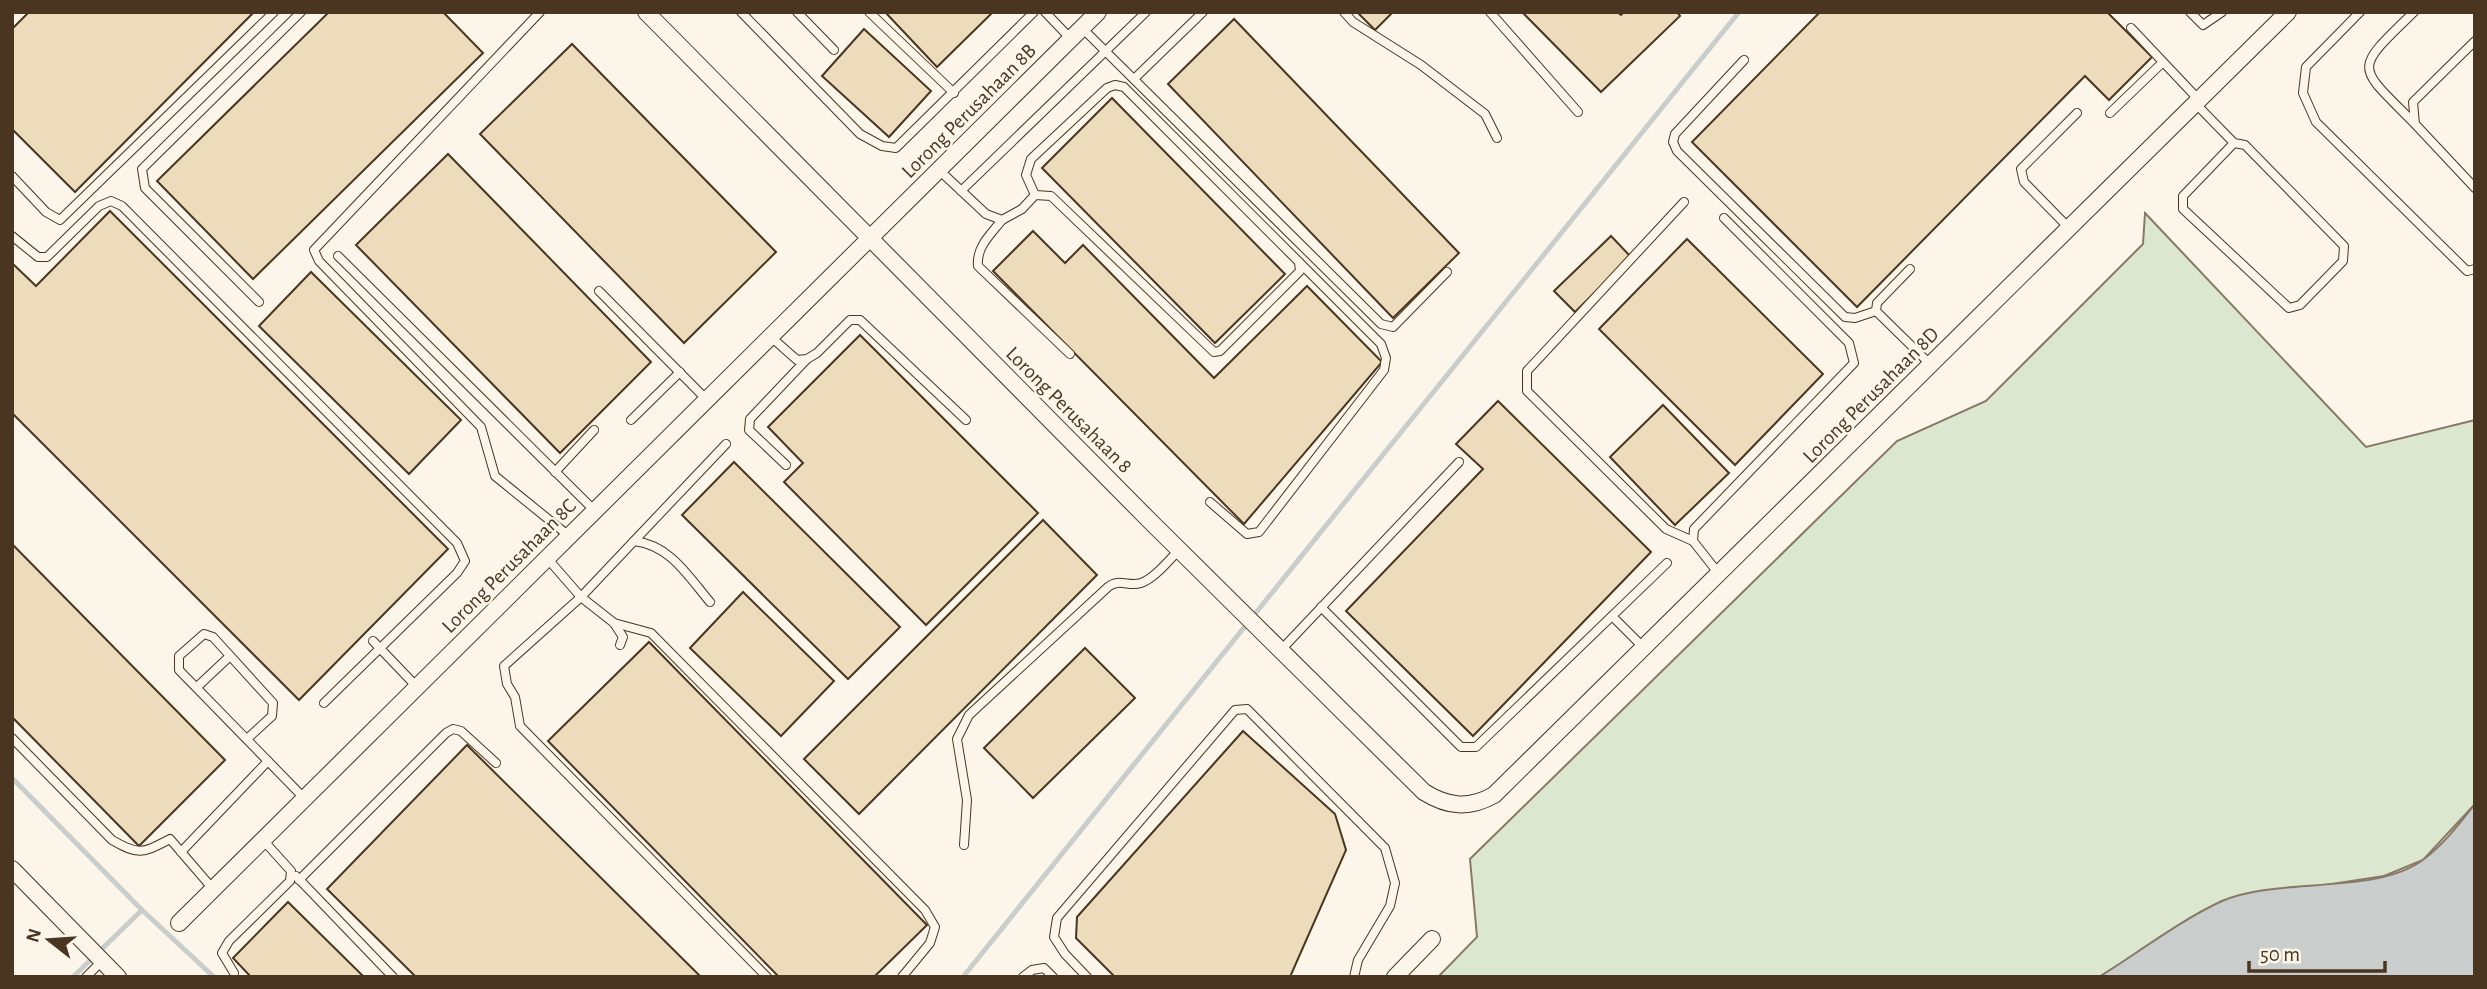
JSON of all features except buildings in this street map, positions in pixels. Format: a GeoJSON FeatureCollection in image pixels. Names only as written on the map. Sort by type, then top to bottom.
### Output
{"type":"FeatureCollection","features":[{"type":"Feature","properties":{"kind":"street","name":"Lorong Perusahaan 8"},"geometry":{"type":"LineString","coordinates":[[646,12],[1424,792],[1441,802],[1460,806],[1479,803]]}},
{"type":"Feature","properties":{"kind":"street","name":"Lorong Perusahaan 8B"},"geometry":{"type":"LineString","coordinates":[[870,239],[1098,12]]}},
{"type":"Feature","properties":{"kind":"street","name":"Lorong Perusahaan 8D"},"geometry":{"type":"LineString","coordinates":[[1479,803],[1494,795],[2288,12]]}},
{"type":"Feature","properties":{"kind":"street","name":"Lorong Perusahaan 8C"},"geometry":{"type":"LineString","coordinates":[[179,923],[870,239]]}},
{"type":"Feature","properties":{"kind":"street"},"geometry":{"type":"LineString","coordinates":[[12,869],[118,977]]}},
{"type":"Feature","properties":{"kind":"street"},"geometry":{"type":"LineString","coordinates":[[1395,977],[1432,939]]}},
{"type":"Feature","properties":{"kind":"lane"},"geometry":{"type":"LineString","coordinates":[[12,176],[46,212],[60,220],[274,12]]}},
{"type":"Feature","properties":{"kind":"lane"},"geometry":{"type":"LineString","coordinates":[[259,302],[145,188],[142,170],[301,12]]}},
{"type":"Feature","properties":{"kind":"lane"},"geometry":{"type":"LineString","coordinates":[[539,12],[314,250],[319,261],[481,427],[495,476],[569,536]]}},
{"type":"Feature","properties":{"kind":"lane"},"geometry":{"type":"LineString","coordinates":[[741,12],[860,134],[882,146],[896,148],[1034,12]]}},
{"type":"Feature","properties":{"kind":"lane"},"geometry":{"type":"LineString","coordinates":[[797,12],[834,50]]}},
{"type":"Feature","properties":{"kind":"lane"},"geometry":{"type":"LineString","coordinates":[[869,12],[954,93]]}},
{"type":"Feature","properties":{"kind":"lane"},"geometry":{"type":"LineString","coordinates":[[1045,12],[1105,51],[1381,324],[1393,327],[1447,272]]}},
{"type":"Feature","properties":{"kind":"lane"},"geometry":{"type":"LineString","coordinates":[[961,191],[1146,12]]}},
{"type":"Feature","properties":{"kind":"lane"},"geometry":{"type":"LineString","coordinates":[[1134,79],[1203,12]]}},
{"type":"Feature","properties":{"kind":"lane"},"geometry":{"type":"LineString","coordinates":[[1344,12],[1353,22],[1421,65],[1485,114],[1497,138]]}},
{"type":"Feature","properties":{"kind":"lane"},"geometry":{"type":"LineString","coordinates":[[1490,12],[1578,112]]}},
{"type":"Feature","properties":{"kind":"lane"},"geometry":{"type":"LineString","coordinates":[[2190,12],[2203,25],[2222,12]]}},
{"type":"Feature","properties":{"kind":"lane"},"geometry":{"type":"LineString","coordinates":[[2360,12],[2306,67],[2303,93],[2316,122],[2467,271],[2475,269]]}},
{"type":"Feature","properties":{"kind":"lane"},"geometry":{"type":"LineString","coordinates":[[2414,12],[2375,51],[2367,66],[2370,78],[2475,188]]}},
{"type":"Feature","properties":{"kind":"lane"},"geometry":{"type":"LineString","coordinates":[[2131,28],[2234,143],[2245,145],[2344,246],[2343,261],[2300,305],[2289,308],[2183,209],[2183,196],[2234,143]]}},
{"type":"Feature","properties":{"kind":"lane"},"geometry":{"type":"LineString","coordinates":[[2415,124],[2413,102],[2475,41]]}},
{"type":"Feature","properties":{"kind":"lane"},"geometry":{"type":"LineString","coordinates":[[1744,60],[1675,134],[1673,142],[1677,151],[1845,317],[1855,318],[1876,311]]}},
{"type":"Feature","properties":{"kind":"lane"},"geometry":{"type":"LineString","coordinates":[[2110,113],[2162,63]]}},
{"type":"Feature","properties":{"kind":"lane"},"geometry":{"type":"LineString","coordinates":[[1035,195],[1026,175],[1031,159],[1107,88],[1115,85],[1124,87],[1381,344],[1386,358],[1384,370],[1259,532],[1247,534],[1210,502]]}},
{"type":"Feature","properties":{"kind":"lane"},"geometry":{"type":"LineString","coordinates":[[2069,228],[2024,182],[2021,169],[2077,113]]}},
{"type":"Feature","properties":{"kind":"lane"},"geometry":{"type":"LineString","coordinates":[[939,170],[986,214],[1002,220]]}},
{"type":"Feature","properties":{"kind":"lane"},"geometry":{"type":"LineString","coordinates":[[1035,195],[1022,209],[1002,220],[982,246],[977,257],[978,266],[1070,354]]}},
{"type":"Feature","properties":{"kind":"lane"},"geometry":{"type":"LineString","coordinates":[[1035,195],[1051,196],[1068,210],[1214,352],[1220,351],[1295,278],[1300,271],[1299,262]]}},
{"type":"Feature","properties":{"kind":"lane"},"geometry":{"type":"LineString","coordinates":[[12,236],[38,257],[47,257],[99,206],[111,201],[122,206],[457,543],[465,561],[457,573],[324,704]]}},
{"type":"Feature","properties":{"kind":"lane"},"geometry":{"type":"LineString","coordinates":[[1684,202],[1527,371],[1527,391],[1666,529],[1693,541],[1719,574]]}},
{"type":"Feature","properties":{"kind":"lane"},"geometry":{"type":"LineString","coordinates":[[1693,541],[1694,529],[1854,363],[1849,343],[1724,218]]}},
{"type":"Feature","properties":{"kind":"lane"},"geometry":{"type":"LineString","coordinates":[[338,256],[594,511]]}},
{"type":"Feature","properties":{"kind":"lane"},"geometry":{"type":"LineString","coordinates":[[1876,311],[1877,303],[1910,269]]}},
{"type":"Feature","properties":{"kind":"lane"},"geometry":{"type":"LineString","coordinates":[[599,291],[707,400]]}},
{"type":"Feature","properties":{"kind":"lane"},"geometry":{"type":"LineString","coordinates":[[1876,311],[1931,365]]}},
{"type":"Feature","properties":{"kind":"lane"},"geometry":{"type":"LineString","coordinates":[[786,465],[749,430],[750,419],[807,359],[850,320],[860,320],[966,420]]}},
{"type":"Feature","properties":{"kind":"lane"},"geometry":{"type":"LineString","coordinates":[[771,337],[797,360],[807,359]]}},
{"type":"Feature","properties":{"kind":"lane"},"geometry":{"type":"LineString","coordinates":[[631,419],[680,373]]}},
{"type":"Feature","properties":{"kind":"lane"},"geometry":{"type":"LineString","coordinates":[[555,472],[594,430]]}},
{"type":"Feature","properties":{"kind":"lane"},"geometry":{"type":"LineString","coordinates":[[726,444],[581,597],[504,666],[506,684],[515,697],[520,726],[767,977]]}},
{"type":"Feature","properties":{"kind":"lane"},"geometry":{"type":"LineString","coordinates":[[1281,650],[1459,462]]}},
{"type":"Feature","properties":{"kind":"lane"},"geometry":{"type":"LineString","coordinates":[[634,541],[653,543],[670,555],[710,602]]}},
{"type":"Feature","properties":{"kind":"lane"},"geometry":{"type":"LineString","coordinates":[[964,845],[967,800],[957,739],[969,715],[1108,587],[1121,582],[1144,582],[1180,549]]}},
{"type":"Feature","properties":{"kind":"lane"},"geometry":{"type":"LineString","coordinates":[[547,558],[581,597],[614,623],[623,637],[620,645]]}},
{"type":"Feature","properties":{"kind":"lane"},"geometry":{"type":"LineString","coordinates":[[1321,607],[1461,747],[1476,747],[1667,563]]}},
{"type":"Feature","properties":{"kind":"lane"},"geometry":{"type":"LineString","coordinates":[[1612,616],[1644,648]]}},
{"type":"Feature","properties":{"kind":"lane"},"geometry":{"type":"LineString","coordinates":[[614,623],[651,633],[925,910],[935,927],[930,943],[902,977]]}},
{"type":"Feature","properties":{"kind":"lane"},"geometry":{"type":"LineString","coordinates":[[247,739],[272,716],[273,702],[213,637],[204,634],[179,656],[179,670],[304,798]]}},
{"type":"Feature","properties":{"kind":"lane"},"geometry":{"type":"LineString","coordinates":[[373,641],[417,687]]}},
{"type":"Feature","properties":{"kind":"lane"},"geometry":{"type":"LineString","coordinates":[[197,687],[230,656]]}},
{"type":"Feature","properties":{"kind":"lane"},"geometry":{"type":"LineString","coordinates":[[1087,977],[1065,954],[1054,937],[1058,918],[1234,710],[1247,709],[1385,848],[1395,883],[1390,906],[1358,960],[1354,977]]}},
{"type":"Feature","properties":{"kind":"lane"},"geometry":{"type":"LineString","coordinates":[[299,880],[446,733],[453,729],[461,731],[496,763]]}},
{"type":"Feature","properties":{"kind":"lane"},"geometry":{"type":"LineString","coordinates":[[12,738],[112,840],[132,852],[148,851],[170,839],[213,889]]}},
{"type":"Feature","properties":{"kind":"lane"},"geometry":{"type":"LineString","coordinates":[[181,852],[268,761]]}},
{"type":"Feature","properties":{"kind":"lane"},"geometry":{"type":"LineString","coordinates":[[262,840],[393,977]]}},
{"type":"Feature","properties":{"kind":"lane"},"geometry":{"type":"LineString","coordinates":[[234,974],[222,953],[229,941],[290,881],[291,871]]}},
{"type":"Feature","properties":{"kind":"lane"},"geometry":{"type":"LineString","coordinates":[[86,977],[102,961]]}},
{"type":"Feature","properties":{"kind":"lane"},"geometry":{"type":"LineString","coordinates":[[1023,977],[1032,970],[1044,968],[1053,977]]}},
{"type":"Feature","properties":{"kind":"green space"},"geometry":{"type":"Polygon","coordinates":[[[2145,213],[2366,447],[2475,420],[2475,804],[2423,860],[2384,876],[2222,901],[2099,977],[1438,977],[1477,937],[1470,859],[1897,441],[1986,401],[2143,244],[2145,213]]]}},
{"type":"Feature","properties":{"kind":"shaded area"},"geometry":{"type":"Polygon","coordinates":[[[2475,804],[2475,977],[2099,977],[2176,926],[2222,901],[2271,889],[2380,878],[2404,870],[2438,847],[2475,804]]]}},
{"type":"Feature","properties":{"kind":"waterway"},"geometry":{"type":"LineString","coordinates":[[963,977],[1739,12]]}},
{"type":"Feature","properties":{"kind":"waterway"},"geometry":{"type":"LineString","coordinates":[[12,778],[142,910],[214,977]]}},
{"type":"Feature","properties":{"kind":"waterway"},"geometry":{"type":"LineString","coordinates":[[73,977],[142,910]]}}]}
